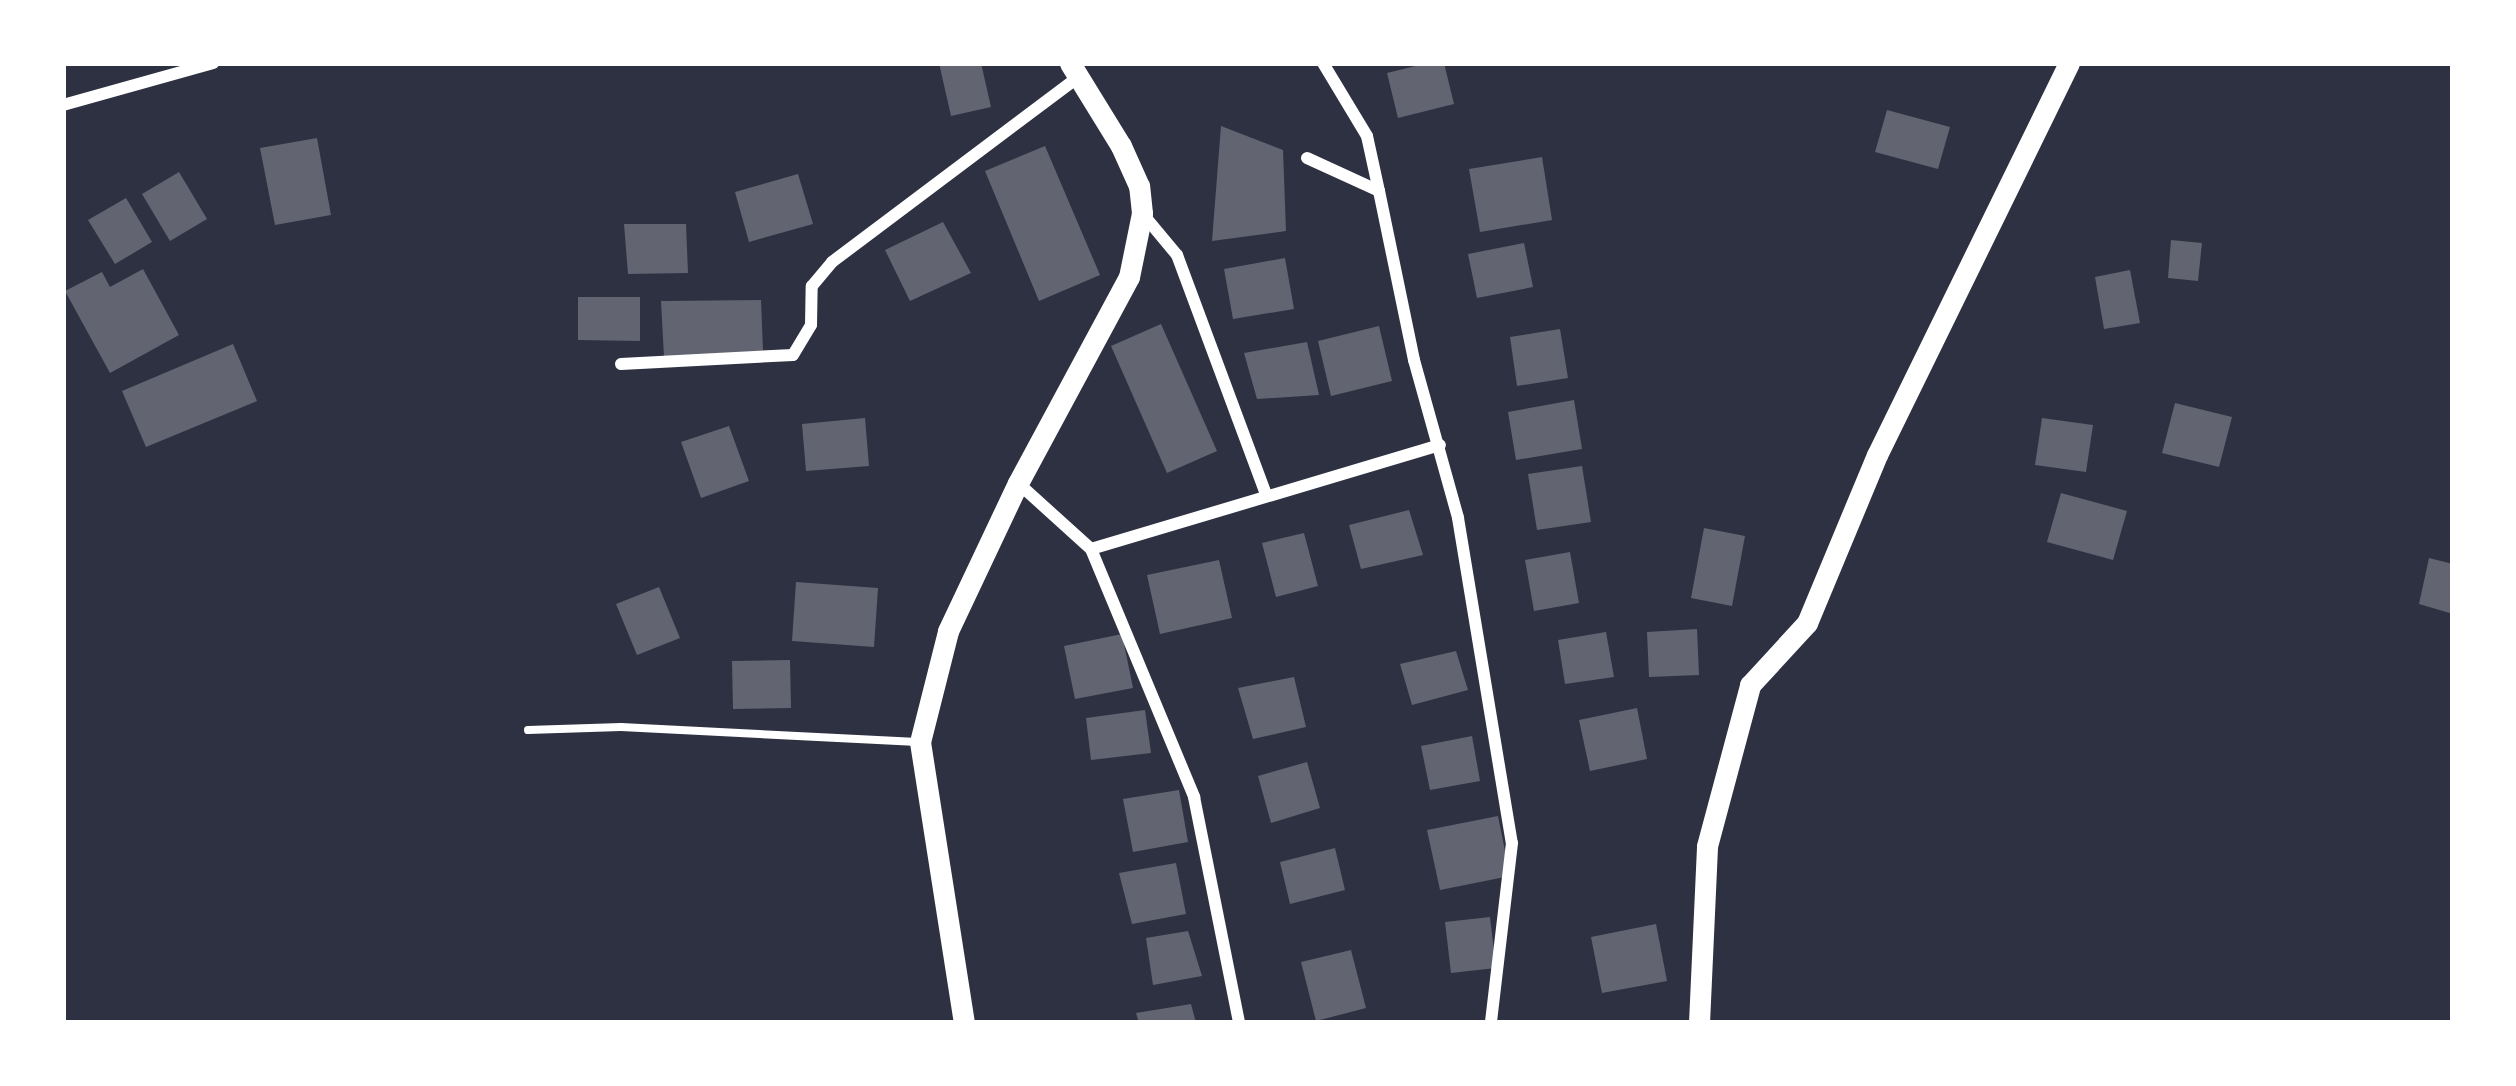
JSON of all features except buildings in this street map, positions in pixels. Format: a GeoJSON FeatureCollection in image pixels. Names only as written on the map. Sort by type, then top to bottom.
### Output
{"type":"FeatureCollection","features":[{"type":"Feature","properties":{"kind":"main road"},"geometry":{"type":"LineString","coordinates":[[1702,1017],[1707,846],[1750,686],[1807,622],[1877,455],[2069,63]]}},
{"type":"Feature","properties":{"kind":"main road"},"geometry":{"type":"LineString","coordinates":[[964,1023],[920,742],[947,631],[1018,483],[1130,277],[1142,213],[1138,186],[1121,146],[1073,71]]}},
{"type":"Feature","properties":{"kind":"street"},"geometry":{"type":"LineString","coordinates":[[63,105],[213,63]]}},
{"type":"Feature","properties":{"kind":"street"},"geometry":{"type":"LineString","coordinates":[[1323,63],[1367,136],[1414,360],[1458,518],[1512,843],[1491,1023]]}},
{"type":"Feature","properties":{"kind":"street"},"geometry":{"type":"LineString","coordinates":[[620,364],[793,355],[811,325],[812,286],[856,242],[1073,71]]}},
{"type":"Feature","properties":{"kind":"street"},"geometry":{"type":"LineString","coordinates":[[1307,158],[1379,191]]}},
{"type":"Feature","properties":{"kind":"street"},"geometry":{"type":"LineString","coordinates":[[1142,213],[1177,255],[1266,494]]}},
{"type":"Feature","properties":{"kind":"street"},"geometry":{"type":"LineString","coordinates":[[1090,549],[1440,445]]}},
{"type":"Feature","properties":{"kind":"street"},"geometry":{"type":"LineString","coordinates":[[1018,483],[1090,549],[1194,797],[1239,1023]]}},
{"type":"Feature","properties":{"kind":"lane"},"geometry":{"type":"LineString","coordinates":[[528,730],[621,728],[920,742]]}}]}
